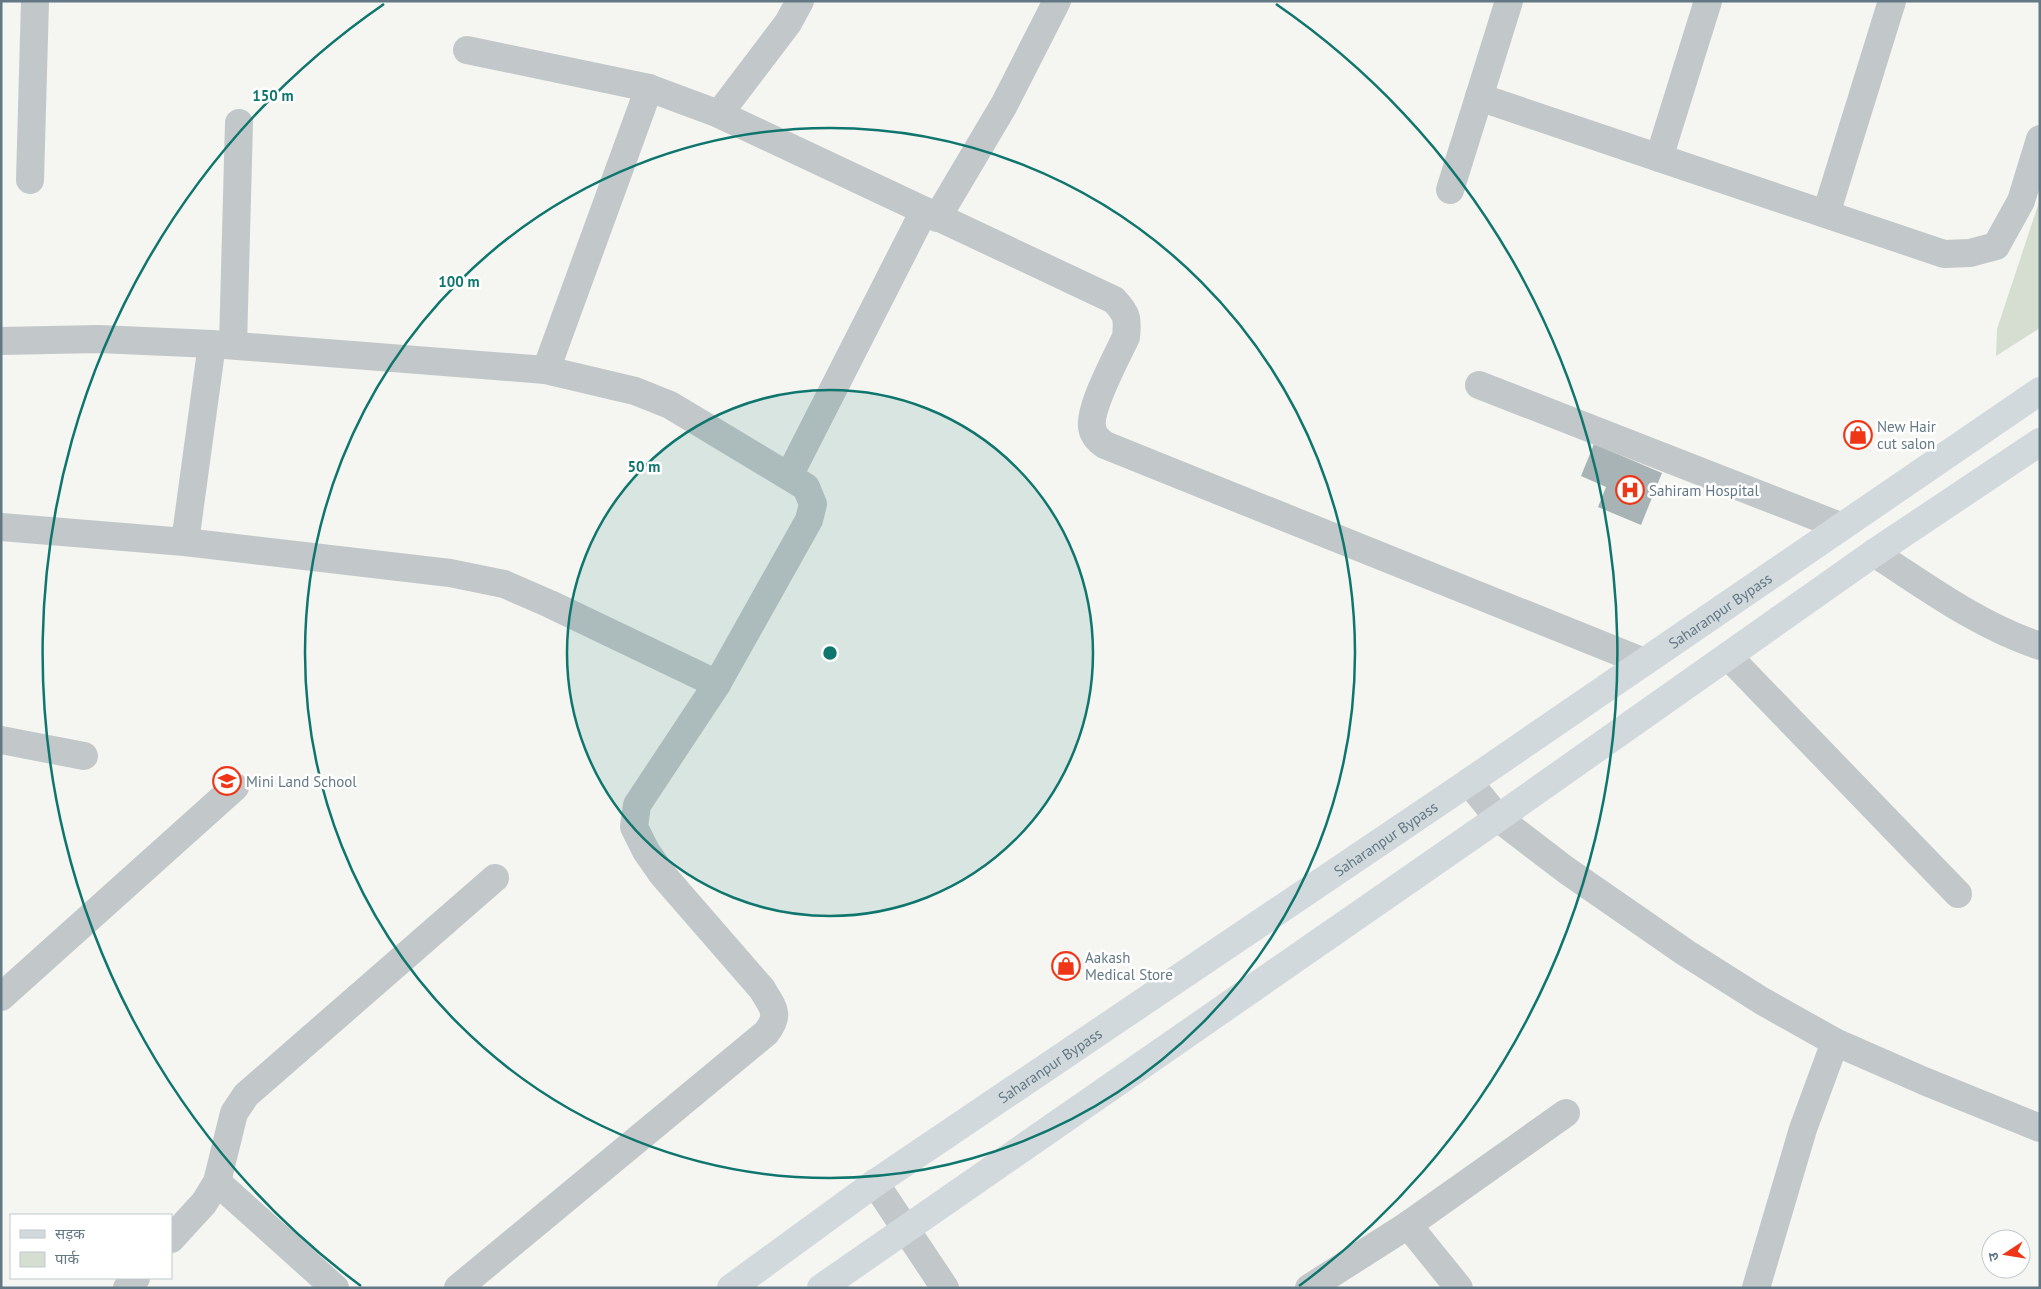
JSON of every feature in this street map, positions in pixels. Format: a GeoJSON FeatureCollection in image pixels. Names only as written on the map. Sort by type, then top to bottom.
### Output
{"type":"FeatureCollection","features":[{"type":"Feature","properties":{"kind":"main road","name":"Saharanpur Bypass"},"geometry":{"type":"LineString","coordinates":[[731,1288],[875,1183],[1469,782],[1840,526],[2040,391]]}},
{"type":"Feature","properties":{"kind":"main road"},"geometry":{"type":"LineString","coordinates":[[821,1288],[1498,818],[1874,553],[2040,442]]}},
{"type":"Feature","properties":{"kind":"street"},"geometry":{"type":"LineString","coordinates":[[30,180],[35,1]]}},
{"type":"Feature","properties":{"kind":"street"},"geometry":{"type":"LineString","coordinates":[[719,114],[788,23],[800,1]]}},
{"type":"Feature","properties":{"kind":"street"},"geometry":{"type":"LineString","coordinates":[[789,476],[931,214],[1004,105],[1057,1]]}},
{"type":"Feature","properties":{"kind":"street"},"geometry":{"type":"LineString","coordinates":[[1450,190],[1509,1]]}},
{"type":"Feature","properties":{"kind":"street"},"geometry":{"type":"LineString","coordinates":[[1658,158],[1708,1]]}},
{"type":"Feature","properties":{"kind":"street"},"geometry":{"type":"LineString","coordinates":[[1826,214],[1892,1]]}},
{"type":"Feature","properties":{"kind":"street"},"geometry":{"type":"LineString","coordinates":[[467,50],[649,88],[719,114],[1114,300],[1125,312],[1127,324],[1126,337],[1094,409],[1092,427],[1098,440],[1105,445],[1644,662]]}},
{"type":"Feature","properties":{"kind":"street"},"geometry":{"type":"LineString","coordinates":[[546,370],[649,88]]}},
{"type":"Feature","properties":{"kind":"street"},"geometry":{"type":"LineString","coordinates":[[1479,97],[1944,254],[1970,253],[1996,246],[2021,201],[2040,139]]}},
{"type":"Feature","properties":{"kind":"street"},"geometry":{"type":"LineString","coordinates":[[185,542],[223,345],[239,123]]}},
{"type":"Feature","properties":{"kind":"street"},"geometry":{"type":"LineString","coordinates":[[1,341],[100,339],[223,345],[546,370],[635,390],[670,405],[806,486],[813,504],[809,520],[717,684],[637,805],[634,827],[646,851],[662,874],[762,989],[774,1009],[774,1023],[766,1033],[458,1288]]}},
{"type":"Feature","properties":{"kind":"street"},"geometry":{"type":"LineString","coordinates":[[1479,385],[1840,526]]}},
{"type":"Feature","properties":{"kind":"street"},"geometry":{"type":"LineString","coordinates":[[1,527],[185,542],[450,574],[504,584],[717,684]]}},
{"type":"Feature","properties":{"kind":"street"},"geometry":{"type":"LineString","coordinates":[[1874,553],[1976,617],[2040,646]]}},
{"type":"Feature","properties":{"kind":"street"},"geometry":{"type":"LineString","coordinates":[[1728,656],[1958,894]]}},
{"type":"Feature","properties":{"kind":"street"},"geometry":{"type":"LineString","coordinates":[[1,740],[84,756]]}},
{"type":"Feature","properties":{"kind":"street"},"geometry":{"type":"LineString","coordinates":[[1469,782],[1498,818],[1566,870],[1686,953],[1762,1001],[1835,1042],[1924,1081],[2040,1128]]}},
{"type":"Feature","properties":{"kind":"street"},"geometry":{"type":"LineString","coordinates":[[1,997],[235,787]]}},
{"type":"Feature","properties":{"kind":"street"},"geometry":{"type":"LineString","coordinates":[[172,1238],[204,1203],[217,1182],[234,1114],[246,1095],[495,878]]}},
{"type":"Feature","properties":{"kind":"street"},"geometry":{"type":"LineString","coordinates":[[1756,1288],[1802,1129],[1835,1042]]}},
{"type":"Feature","properties":{"kind":"street"},"geometry":{"type":"LineString","coordinates":[[1309,1288],[1408,1225],[1566,1113]]}},
{"type":"Feature","properties":{"kind":"street"},"geometry":{"type":"LineString","coordinates":[[217,1182],[335,1288]]}},
{"type":"Feature","properties":{"kind":"street"},"geometry":{"type":"LineString","coordinates":[[875,1183],[945,1288]]}},
{"type":"Feature","properties":{"kind":"street"},"geometry":{"type":"LineString","coordinates":[[1408,1225],[1459,1288]]}},
{"type":"Feature","properties":{"kind":"green space"},"geometry":{"type":"Polygon","coordinates":[[[2040,199],[2040,328],[1996,356],[1997,329],[2040,199]]]}},
{"type":"Feature","properties":{"kind":"building"},"geometry":{"type":"Polygon","coordinates":[[[1594,444],[1662,473],[1641,525],[1598,507],[1606,487],[1581,476],[1594,444]]]}},
{"type":"Feature","properties":{"kind":"place","name":"New Hair cut salon"},"geometry":{"type":"Point","coordinates":[1858,435]}},
{"type":"Feature","properties":{"kind":"place","name":"Sahiram Hospital"},"geometry":{"type":"Point","coordinates":[1630,490]}},
{"type":"Feature","properties":{"kind":"place","name":"Mini Land School"},"geometry":{"type":"Point","coordinates":[227,781]}},
{"type":"Feature","properties":{"kind":"place","name":"Aakash Medical Store"},"geometry":{"type":"Point","coordinates":[1066,966]}}]}
